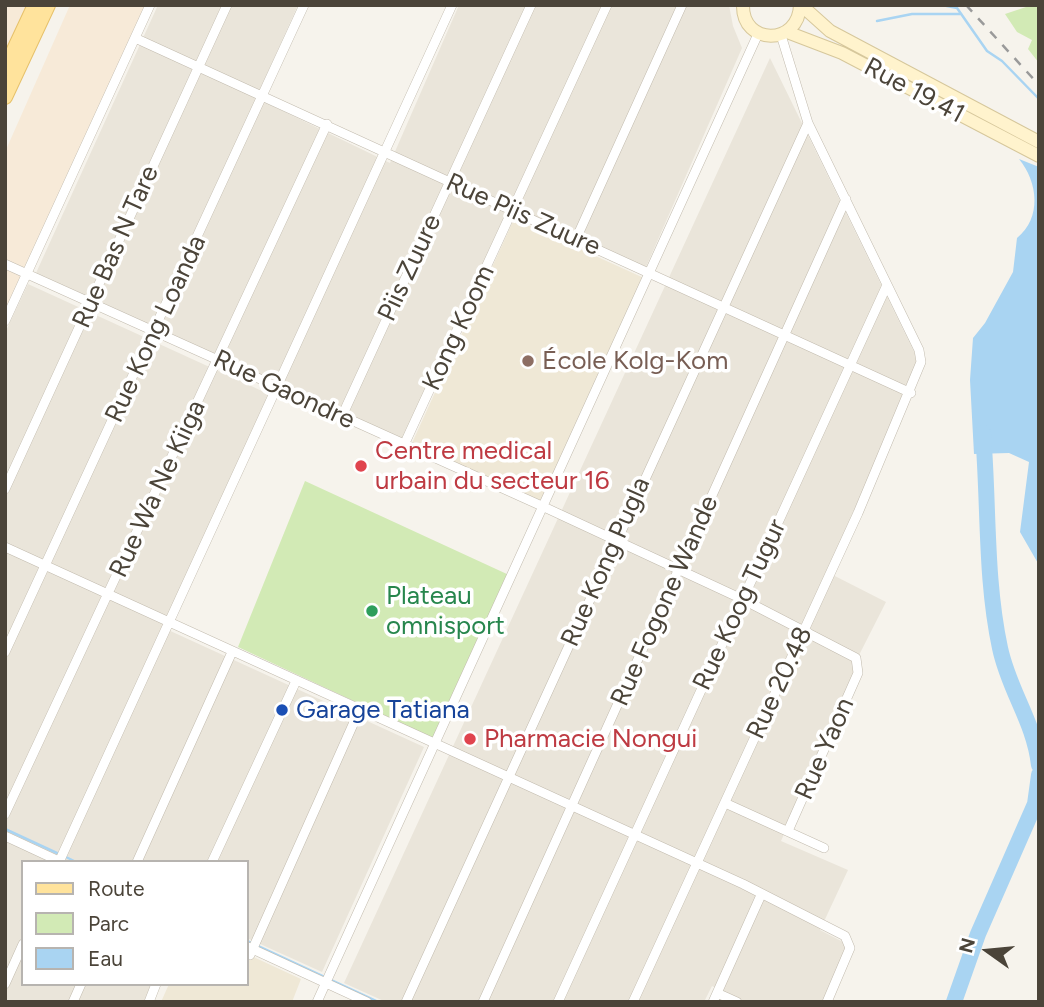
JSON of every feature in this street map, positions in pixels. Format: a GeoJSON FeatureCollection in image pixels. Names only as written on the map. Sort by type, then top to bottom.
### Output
{"type":"FeatureCollection","features":[{"type":"Feature","properties":{"kind":"main road"},"geometry":{"type":"LineString","coordinates":[[5,69],[35,5]]}},
{"type":"Feature","properties":{"kind":"main road"},"geometry":{"type":"LineString","coordinates":[[5,97],[48,5]]}},
{"type":"Feature","properties":{"kind":"main road"},"geometry":{"type":"LineString","coordinates":[[784,34],[797,20],[800,5]]}},
{"type":"Feature","properties":{"kind":"main road","name":"Rue 19.41"},"geometry":{"type":"LineString","coordinates":[[800,5],[830,31],[1039,142]]}},
{"type":"Feature","properties":{"kind":"main road"},"geometry":{"type":"LineString","coordinates":[[741,8],[748,26],[758,34]]}},
{"type":"Feature","properties":{"kind":"main road","name":"Rue 19.41"},"geometry":{"type":"LineString","coordinates":[[758,34],[770,37],[784,34],[834,49],[1039,156]]}},
{"type":"Feature","properties":{"kind":"street"},"geometry":{"type":"LineString","coordinates":[[5,321],[150,5]]}},
{"type":"Feature","properties":{"kind":"street","name":"Rue Bas N Tare"},"geometry":{"type":"LineString","coordinates":[[5,489],[227,5]]}},
{"type":"Feature","properties":{"kind":"street","name":"Rue Kong Loanda"},"geometry":{"type":"LineString","coordinates":[[5,652],[304,5]]}},
{"type":"Feature","properties":{"kind":"street"},"geometry":{"type":"LineString","coordinates":[[61,860],[452,5]]}},
{"type":"Feature","properties":{"kind":"street","name":"Piis Zuure"},"geometry":{"type":"LineString","coordinates":[[342,416],[531,5]]}},
{"type":"Feature","properties":{"kind":"street","name":"Kong Koom"},"geometry":{"type":"LineString","coordinates":[[404,445],[607,5]]}},
{"type":"Feature","properties":{"kind":"street"},"geometry":{"type":"LineString","coordinates":[[576,239],[682,5]]}},
{"type":"Feature","properties":{"kind":"street"},"geometry":{"type":"LineString","coordinates":[[317,1002],[758,34]]}},
{"type":"Feature","properties":{"kind":"street"},"geometry":{"type":"LineString","coordinates":[[784,34],[808,124],[887,285]]}},
{"type":"Feature","properties":{"kind":"street","name":"Rue Piis Zuure"},"geometry":{"type":"LineString","coordinates":[[135,38],[263,94],[911,393]]}},
{"type":"Feature","properties":{"kind":"street","name":"Rue Wa Ne Kiiga"},"geometry":{"type":"LineString","coordinates":[[5,814],[327,124]]}},
{"type":"Feature","properties":{"kind":"street","name":"Rue Kong Pugla"},"geometry":{"type":"LineString","coordinates":[[406,1002],[808,124]]}},
{"type":"Feature","properties":{"kind":"street","name":"Rue Fogone Wande"},"geometry":{"type":"LineString","coordinates":[[483,1002],[846,199]]}},
{"type":"Feature","properties":{"kind":"street","name":"Rue Gaondre"},"geometry":{"type":"LineString","coordinates":[[5,264],[92,301],[742,599],[805,629],[856,658],[859,667]]}},
{"type":"Feature","properties":{"kind":"street","name":"Rue 20.48"},"geometry":{"type":"LineString","coordinates":[[634,1002],[911,393],[921,362],[887,285]]}},
{"type":"Feature","properties":{"kind":"street","name":"Rue Koog Tugur"},"geometry":{"type":"LineString","coordinates":[[558,1002],[887,285]]}},
{"type":"Feature","properties":{"kind":"street"},"geometry":{"type":"LineString","coordinates":[[5,547],[696,864],[848,939],[850,948],[827,1002]]}},
{"type":"Feature","properties":{"kind":"street"},"geometry":{"type":"LineString","coordinates":[[138,860],[232,652]]}},
{"type":"Feature","properties":{"kind":"street","name":"Rue Yaon"},"geometry":{"type":"LineString","coordinates":[[788,831],[859,667]]}},
{"type":"Feature","properties":{"kind":"street"},"geometry":{"type":"LineString","coordinates":[[213,860],[296,681]]}},
{"type":"Feature","properties":{"kind":"street"},"geometry":{"type":"LineString","coordinates":[[359,711],[249,950],[367,1002]]}},
{"type":"Feature","properties":{"kind":"street"},"geometry":{"type":"LineString","coordinates":[[725,803],[824,848]]}},
{"type":"Feature","properties":{"kind":"street"},"geometry":{"type":"LineString","coordinates":[[5,836],[56,860]]}},
{"type":"Feature","properties":{"kind":"street"},"geometry":{"type":"LineString","coordinates":[[737,1002],[715,997],[761,895]]}},
{"type":"Feature","properties":{"kind":"street"},"geometry":{"type":"LineString","coordinates":[[5,984],[21,948]]}},
{"type":"Feature","properties":{"kind":"street"},"geometry":{"type":"LineString","coordinates":[[73,1002],[80,986]]}},
{"type":"Feature","properties":{"kind":"shaded area"},"geometry":{"type":"Polygon","coordinates":[[[5,5],[30,5],[5,61],[5,5]]]}},
{"type":"Feature","properties":{"kind":"shaded area"},"geometry":{"type":"Polygon","coordinates":[[[70,5],[146,5],[5,315],[5,152],[70,5]]]}},
{"type":"Feature","properties":{"kind":"shaded area"},"geometry":{"type":"Polygon","coordinates":[[[158,5],[298,5],[256,98],[390,163],[459,5],[729,5],[733,26],[742,48],[646,267],[511,206],[404,440],[36,273],[158,5]]]}},
{"type":"Feature","properties":{"kind":"shaded area"},"geometry":{"type":"Polygon","coordinates":[[[770,58],[919,362],[827,572],[886,602],[854,665],[856,674],[781,841],[848,870],[820,930],[845,943],[847,948],[823,1002],[746,1002],[712,986],[704,1002],[386,1002],[344,983],[770,58]]]}},
{"type":"Feature","properties":{"kind":"shaded area","name":"École Kolg-Kom"},"geometry":{"type":"Polygon","coordinates":[[[514,219],[644,278],[541,503],[412,443],[514,219]]]}},
{"type":"Feature","properties":{"kind":"shaded area"},"geometry":{"type":"Polygon","coordinates":[[[28,284],[273,396],[166,629],[424,747],[322,972],[248,938],[248,860],[21,860],[21,986],[153,986],[146,1002],[5,1002],[5,333],[28,284]]]}},
{"type":"Feature","properties":{"kind":"shaded area"},"geometry":{"type":"Polygon","coordinates":[[[248,954],[301,979],[292,1002],[161,1002],[168,986],[248,986],[248,954]]]}},
{"type":"Feature","properties":{"kind":"green space"},"geometry":{"type":"Polygon","coordinates":[[[1039,5],[1039,63],[1028,49],[1032,40],[1017,32],[1005,14],[1039,5]]]}},
{"type":"Feature","properties":{"kind":"green space","name":"Plateau omnisport"},"geometry":{"type":"Polygon","coordinates":[[[305,481],[509,575],[433,738],[238,647],[305,481]]]}},
{"type":"Feature","properties":{"kind":"water"},"geometry":{"type":"Polygon","coordinates":[[[1019,159],[1039,167],[1039,565],[1020,532],[1029,462],[1009,453],[974,454],[970,380],[973,338],[985,323],[1013,272],[1017,238],[1025,230],[1034,210],[1035,200],[1030,178],[1019,159]]]}},
{"type":"Feature","properties":{"kind":"waterway"},"geometry":{"type":"LineString","coordinates":[[942,5],[957,8],[987,51],[1002,61],[1039,99]]}},
{"type":"Feature","properties":{"kind":"waterway"},"geometry":{"type":"LineString","coordinates":[[877,21],[912,14],[960,14]]}},
{"type":"Feature","properties":{"kind":"waterway"},"geometry":{"type":"LineString","coordinates":[[983,433],[995,622],[1004,664],[1032,734],[1039,765]]}},
{"type":"Feature","properties":{"kind":"waterway"},"geometry":{"type":"LineString","coordinates":[[954,1002],[978,934],[1035,804],[1039,775]]}},
{"type":"Feature","properties":{"kind":"waterway"},"geometry":{"type":"LineString","coordinates":[[5,829],[59,854]]}},
{"type":"Feature","properties":{"kind":"waterway"},"geometry":{"type":"LineString","coordinates":[[66,857],[72,860]]}},
{"type":"Feature","properties":{"kind":"waterway"},"geometry":{"type":"LineString","coordinates":[[248,941],[378,1002]]}},
{"type":"Feature","properties":{"kind":"railway"},"geometry":{"type":"LineString","coordinates":[[966,5],[1039,85]]}},
{"type":"Feature","properties":{"kind":"place","name":"École Kolg-Kom"},"geometry":{"type":"Point","coordinates":[528,361]}},
{"type":"Feature","properties":{"kind":"place","name":"Centre medical urbain du secteur 16"},"geometry":{"type":"Point","coordinates":[361,466]}},
{"type":"Feature","properties":{"kind":"place","name":"Plateau omnisport"},"geometry":{"type":"Point","coordinates":[372,611]}},
{"type":"Feature","properties":{"kind":"place","name":"Garage Tatiana"},"geometry":{"type":"Point","coordinates":[282,710]}},
{"type":"Feature","properties":{"kind":"place","name":"Pharmacie Nongui"},"geometry":{"type":"Point","coordinates":[470,739]}}]}
